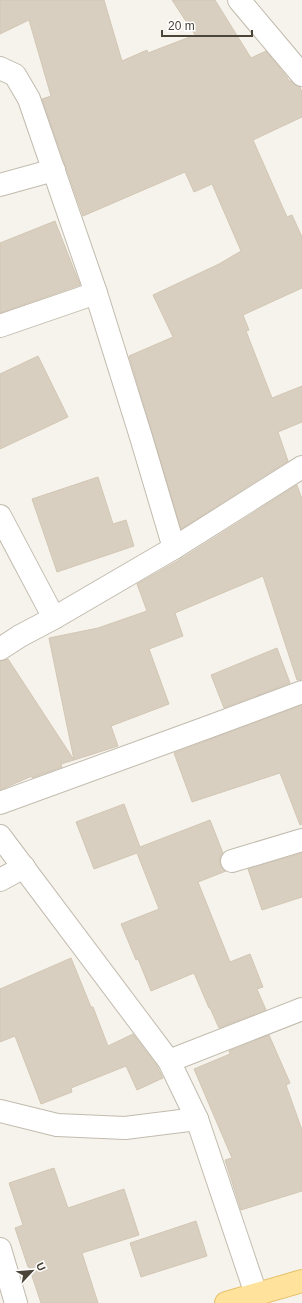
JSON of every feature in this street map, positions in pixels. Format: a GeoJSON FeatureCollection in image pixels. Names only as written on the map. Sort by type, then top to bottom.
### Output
{"type":"FeatureCollection","features":[{"type":"Feature","properties":{"kind":"main road"},"geometry":{"type":"LineString","coordinates":[[226,1303],[302,1281]]}},
{"type":"Feature","properties":{"kind":"street"},"geometry":{"type":"LineString","coordinates":[[239,0],[302,75]]}},
{"type":"Feature","properties":{"kind":"street"},"geometry":{"type":"LineString","coordinates":[[0,68],[15,75],[29,99],[96,293],[141,436],[174,548]]}},
{"type":"Feature","properties":{"kind":"street"},"geometry":{"type":"LineString","coordinates":[[0,185],[54,170]]}},
{"type":"Feature","properties":{"kind":"street"},"geometry":{"type":"LineString","coordinates":[[0,326],[96,293]]}},
{"type":"Feature","properties":{"kind":"street"},"geometry":{"type":"LineString","coordinates":[[0,649],[20,636],[54,618],[174,548],[302,467]]}},
{"type":"Feature","properties":{"kind":"street"},"geometry":{"type":"LineString","coordinates":[[0,516],[54,618]]}},
{"type":"Feature","properties":{"kind":"street"},"geometry":{"type":"LineString","coordinates":[[0,803],[302,692]]}},
{"type":"Feature","properties":{"kind":"street"},"geometry":{"type":"LineString","coordinates":[[0,836],[169,1061],[197,1119],[256,1294]]}},
{"type":"Feature","properties":{"kind":"street"},"geometry":{"type":"LineString","coordinates":[[232,861],[302,840]]}},
{"type":"Feature","properties":{"kind":"street"},"geometry":{"type":"LineString","coordinates":[[0,880],[24,867]]}},
{"type":"Feature","properties":{"kind":"street"},"geometry":{"type":"LineString","coordinates":[[169,1061],[302,1009]]}},
{"type":"Feature","properties":{"kind":"street"},"geometry":{"type":"LineString","coordinates":[[0,1111],[57,1125],[118,1127],[197,1119]]}},
{"type":"Feature","properties":{"kind":"street"},"geometry":{"type":"LineString","coordinates":[[0,1249],[16,1303]]}},
{"type":"Feature","properties":{"kind":"building"},"geometry":{"type":"Polygon","coordinates":[[[0,0],[104,0],[122,61],[147,50],[148,53],[195,35],[172,0],[215,0],[251,58],[266,51],[289,81],[300,87],[302,92],[302,117],[253,140],[287,217],[292,215],[302,237],[302,288],[243,315],[249,330],[246,331],[272,398],[302,386],[302,422],[278,432],[288,461],[181,529],[129,356],[173,337],[153,295],[219,264],[241,251],[212,184],[194,192],[185,172],[83,216],[42,99],[51,96],[29,20],[0,34],[0,0]]]}},
{"type":"Feature","properties":{"kind":"building"},"geometry":{"type":"Polygon","coordinates":[[[55,221],[80,285],[0,313],[0,243],[55,221]]]}},
{"type":"Feature","properties":{"kind":"building"},"geometry":{"type":"Polygon","coordinates":[[[38,356],[68,417],[0,449],[0,374],[38,356]]]}},
{"type":"Feature","properties":{"kind":"building"},"geometry":{"type":"Polygon","coordinates":[[[98,477],[113,524],[126,520],[134,546],[57,572],[32,499],[98,477]]]}},
{"type":"Feature","properties":{"kind":"building"},"geometry":{"type":"Polygon","coordinates":[[[297,485],[302,499],[302,680],[297,680],[263,576],[175,613],[183,636],[149,649],[169,704],[111,726],[118,746],[74,760],[49,638],[98,628],[147,611],[137,584],[181,559],[297,485]]]}},
{"type":"Feature","properties":{"kind":"building"},"geometry":{"type":"Polygon","coordinates":[[[277,648],[290,683],[224,708],[211,675],[277,648]]]}},
{"type":"Feature","properties":{"kind":"building"},"geometry":{"type":"Polygon","coordinates":[[[8,659],[74,760],[61,764],[62,767],[32,778],[32,776],[0,790],[0,661],[8,659]]]}},
{"type":"Feature","properties":{"kind":"building"},"geometry":{"type":"Polygon","coordinates":[[[302,705],[302,824],[300,825],[280,773],[192,802],[174,753],[302,705]]]}},
{"type":"Feature","properties":{"kind":"building"},"geometry":{"type":"Polygon","coordinates":[[[124,804],[140,847],[210,820],[223,853],[220,858],[220,864],[226,871],[198,882],[230,962],[250,954],[263,987],[257,989],[266,1010],[219,1028],[194,973],[151,991],[138,959],[136,960],[121,924],[159,909],[137,853],[94,869],[76,822],[124,804]]]}},
{"type":"Feature","properties":{"kind":"building"},"geometry":{"type":"Polygon","coordinates":[[[302,853],[302,897],[262,910],[248,869],[302,853]]]}},
{"type":"Feature","properties":{"kind":"building"},"geometry":{"type":"Polygon","coordinates":[[[71,958],[91,1007],[93,1007],[108,1046],[133,1034],[157,1066],[163,1078],[137,1090],[126,1066],[71,1088],[72,1092],[41,1104],[15,1036],[0,1042],[0,989],[71,958]]]}},
{"type":"Feature","properties":{"kind":"building"},"geometry":{"type":"Polygon","coordinates":[[[269,1035],[290,1083],[286,1085],[302,1130],[302,1191],[241,1210],[225,1160],[232,1158],[194,1069],[230,1054],[229,1051],[269,1035]]]}},
{"type":"Feature","properties":{"kind":"building"},"geometry":{"type":"Polygon","coordinates":[[[54,1168],[68,1208],[124,1189],[139,1235],[82,1253],[98,1303],[41,1303],[15,1228],[23,1225],[9,1183],[54,1168]]]}},
{"type":"Feature","properties":{"kind":"building"},"geometry":{"type":"Polygon","coordinates":[[[196,1221],[207,1256],[141,1277],[130,1243],[196,1221]]]}}]}
